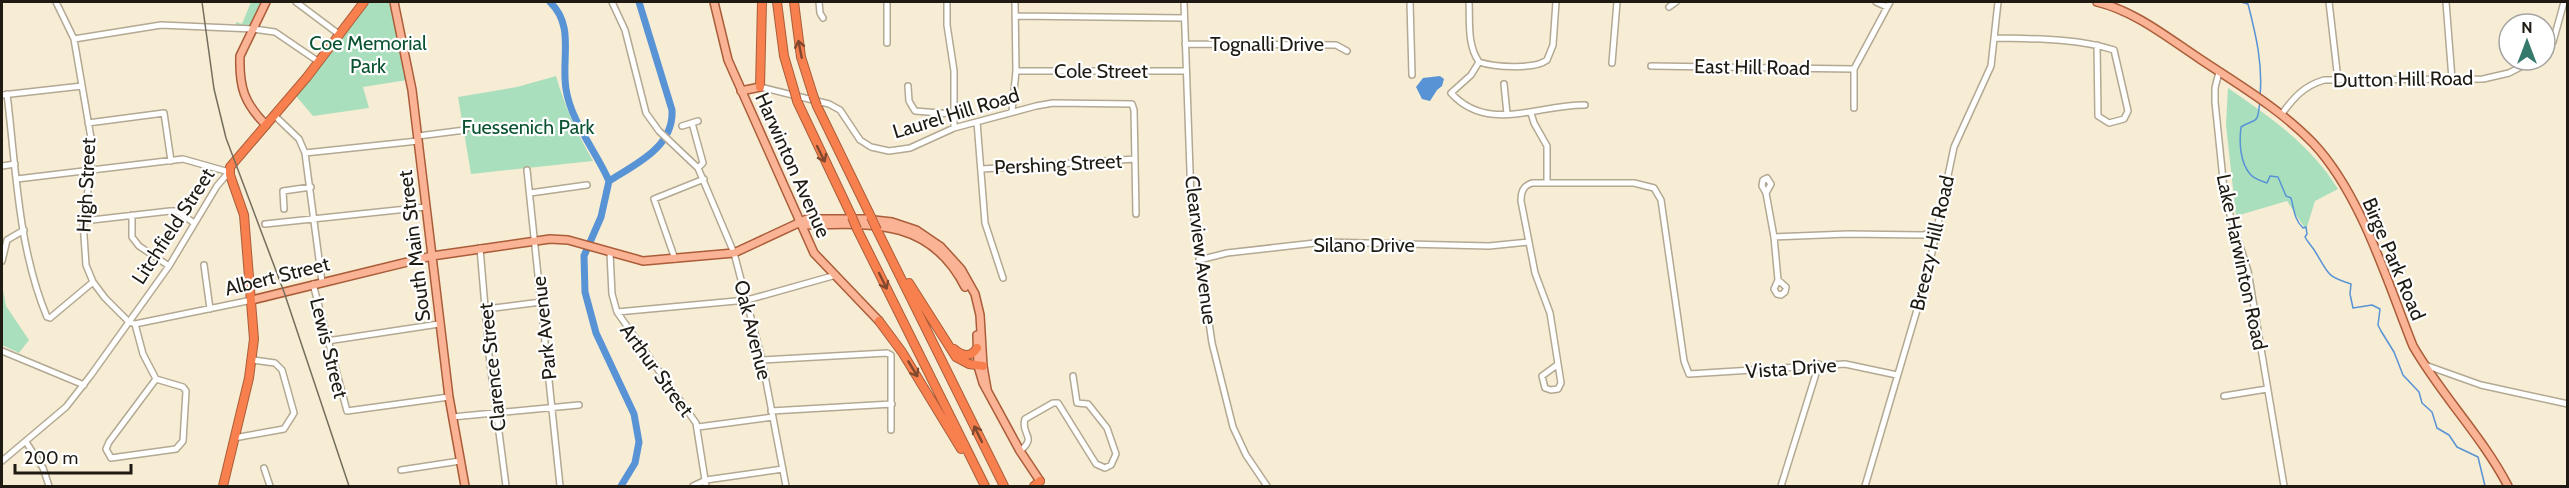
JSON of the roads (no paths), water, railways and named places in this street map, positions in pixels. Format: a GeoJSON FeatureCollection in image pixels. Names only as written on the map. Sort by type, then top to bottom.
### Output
{"type":"FeatureCollection","features":[{"type":"Feature","properties":{"kind":"highway","name":"Litchfield Street"},"geometry":{"type":"LineString","coordinates":[[229,172],[234,160],[319,62],[362,2]]}},
{"type":"Feature","properties":{"kind":"highway"},"geometry":{"type":"LineString","coordinates":[[760,87],[762,2]]}},
{"type":"Feature","properties":{"kind":"highway"},"geometry":{"type":"LineString","coordinates":[[777,2],[784,56],[797,101],[857,229],[985,486]]}},
{"type":"Feature","properties":{"kind":"highway"},"geometry":{"type":"LineString","coordinates":[[794,2],[801,57],[817,106],[1004,486]]}},
{"type":"Feature","properties":{"kind":"highway"},"geometry":{"type":"LineString","coordinates":[[223,486],[252,360],[254,339],[244,215],[229,172]]}},
{"type":"Feature","properties":{"kind":"highway"},"geometry":{"type":"LineString","coordinates":[[890,254],[961,361],[981,366]]}},
{"type":"Feature","properties":{"kind":"highway"},"geometry":{"type":"LineString","coordinates":[[879,321],[902,352],[985,486]]}},
{"type":"Feature","properties":{"kind":"highway"},"geometry":{"type":"LineString","coordinates":[[948,344],[964,356],[970,355],[977,348]]}},
{"type":"Feature","properties":{"kind":"main road"},"geometry":{"type":"LineString","coordinates":[[266,2],[240,56],[245,100],[250,109],[266,124]]}},
{"type":"Feature","properties":{"kind":"main road","name":"South Main Street"},"geometry":{"type":"LineString","coordinates":[[394,2],[412,90],[449,397],[465,486]]}},
{"type":"Feature","properties":{"kind":"main road","name":"Harwinton Avenue"},"geometry":{"type":"LineString","coordinates":[[714,2],[728,60],[814,253],[879,321]]}},
{"type":"Feature","properties":{"kind":"main road","name":"Birge Park Road"},"geometry":{"type":"LineString","coordinates":[[2097,2],[2134,16],[2220,72],[2281,115],[2315,145],[2341,179],[2355,205],[2413,346],[2424,365],[2482,443],[2508,486]]}},
{"type":"Feature","properties":{"kind":"main road","name":"Laurel Hill Road"},"geometry":{"type":"LineString","coordinates":[[741,92],[760,87]]}},
{"type":"Feature","properties":{"kind":"main road"},"geometry":{"type":"LineString","coordinates":[[801,223],[807,219],[865,219],[892,222],[915,230],[941,247],[961,268],[975,294],[980,315],[983,383],[1039,484]]}},
{"type":"Feature","properties":{"kind":"main road"},"geometry":{"type":"LineString","coordinates":[[801,223],[887,226],[910,233],[936,249],[956,271],[970,296],[977,324],[977,348],[981,366]]}},
{"type":"Feature","properties":{"kind":"main road","name":"Albert Street"},"geometry":{"type":"LineString","coordinates":[[252,300],[432,256],[557,238],[643,261],[734,253],[801,223]]}},
{"type":"Feature","properties":{"kind":"street","name":"High Street"},"geometry":{"type":"LineString","coordinates":[[56,2],[75,39],[91,138],[91,171],[83,221],[83,247],[93,282],[105,298],[132,323]]}},
{"type":"Feature","properties":{"kind":"street"},"geometry":{"type":"LineString","coordinates":[[296,2],[340,35]]}},
{"type":"Feature","properties":{"kind":"street"},"geometry":{"type":"LineString","coordinates":[[612,2],[625,30],[646,113],[659,131],[698,168],[703,163],[695,122],[682,126]]}},
{"type":"Feature","properties":{"kind":"street"},"geometry":{"type":"LineString","coordinates":[[819,2],[823,18]]}},
{"type":"Feature","properties":{"kind":"street"},"geometry":{"type":"LineString","coordinates":[[887,2],[887,43]]}},
{"type":"Feature","properties":{"kind":"street"},"geometry":{"type":"LineString","coordinates":[[947,2],[947,25],[954,71],[952,114],[954,128]]}},
{"type":"Feature","properties":{"kind":"street"},"geometry":{"type":"LineString","coordinates":[[1012,111],[1016,71],[1015,2]]}},
{"type":"Feature","properties":{"kind":"street","name":"Clearview Avenue"},"geometry":{"type":"LineString","coordinates":[[1184,2],[1191,199],[1212,343],[1226,405],[1238,440],[1267,486]]}},
{"type":"Feature","properties":{"kind":"street"},"geometry":{"type":"LineString","coordinates":[[1410,2],[1412,75]]}},
{"type":"Feature","properties":{"kind":"street"},"geometry":{"type":"LineString","coordinates":[[1469,2],[1471,47],[1479,62]]}},
{"type":"Feature","properties":{"kind":"street"},"geometry":{"type":"LineString","coordinates":[[1479,62],[1498,66],[1539,65],[1550,56],[1553,45],[1556,2]]}},
{"type":"Feature","properties":{"kind":"street"},"geometry":{"type":"LineString","coordinates":[[1612,63],[1617,2]]}},
{"type":"Feature","properties":{"kind":"street"},"geometry":{"type":"LineString","coordinates":[[1669,7],[1676,2]]}},
{"type":"Feature","properties":{"kind":"street"},"geometry":{"type":"LineString","coordinates":[[1854,108],[1854,69],[1888,4],[1876,2]]}},
{"type":"Feature","properties":{"kind":"street","name":"Breezy Hill Road"},"geometry":{"type":"LineString","coordinates":[[1865,486],[1935,242],[1954,147],[1991,66],[1998,2]]}},
{"type":"Feature","properties":{"kind":"street"},"geometry":{"type":"LineString","coordinates":[[2329,2],[2338,80]]}},
{"type":"Feature","properties":{"kind":"street"},"geometry":{"type":"LineString","coordinates":[[2446,2],[2452,79]]}},
{"type":"Feature","properties":{"kind":"street"},"geometry":{"type":"LineString","coordinates":[[2557,27],[2564,2]]}},
{"type":"Feature","properties":{"kind":"street"},"geometry":{"type":"LineString","coordinates":[[1015,16],[1184,18]]}},
{"type":"Feature","properties":{"kind":"street"},"geometry":{"type":"LineString","coordinates":[[75,39],[161,24],[253,29],[275,32],[319,62]]}},
{"type":"Feature","properties":{"kind":"street"},"geometry":{"type":"LineString","coordinates":[[1995,38],[2049,40],[2097,45],[2114,50],[2128,111],[2124,119],[2109,123],[2098,116],[2097,45]]}},
{"type":"Feature","properties":{"kind":"street","name":"Tognalli Drive"},"geometry":{"type":"LineString","coordinates":[[1185,44],[1336,45],[1347,51]]}},
{"type":"Feature","properties":{"kind":"street"},"geometry":{"type":"LineString","coordinates":[[1479,62],[1471,75],[1451,93],[1471,110],[1507,114],[1531,113],[1565,105],[1585,105]]}},
{"type":"Feature","properties":{"kind":"street","name":"East Hill Road"},"geometry":{"type":"LineString","coordinates":[[1651,66],[1854,69]]}},
{"type":"Feature","properties":{"kind":"street","name":"Cole Street"},"geometry":{"type":"LineString","coordinates":[[1016,71],[1186,71]]}},
{"type":"Feature","properties":{"kind":"street","name":"Lake Harwinton Road"},"geometry":{"type":"LineString","coordinates":[[2220,72],[2215,88],[2215,102],[2224,196],[2248,271],[2284,486]]}},
{"type":"Feature","properties":{"kind":"street","name":"Dutton Hill Road"},"geometry":{"type":"LineString","coordinates":[[2281,115],[2294,97],[2309,84],[2324,80],[2452,79],[2496,77],[2511,72]]}},
{"type":"Feature","properties":{"kind":"street"},"geometry":{"type":"LineString","coordinates":[[1504,84],[1507,114]]}},
{"type":"Feature","properties":{"kind":"street"},"geometry":{"type":"LineString","coordinates":[[82,86],[4,94],[24,230],[32,270],[47,317],[50,318],[93,282]]}},
{"type":"Feature","properties":{"kind":"street"},"geometry":{"type":"LineString","coordinates":[[908,86],[909,101],[915,111],[952,114]]}},
{"type":"Feature","properties":{"kind":"street","name":"Laurel Hill Road"},"geometry":{"type":"LineString","coordinates":[[760,87],[829,104],[840,110],[860,140],[871,147],[889,151],[910,148],[954,128],[1012,111],[1053,103],[1132,104],[1135,159]]}},
{"type":"Feature","properties":{"kind":"street"},"geometry":{"type":"LineString","coordinates":[[88,123],[164,113],[171,161]]}},
{"type":"Feature","properties":{"kind":"street"},"geometry":{"type":"LineString","coordinates":[[1531,113],[1547,146],[1547,183],[1527,185],[1522,191],[1521,201],[1535,273],[1550,313],[1561,383],[1558,389],[1545,388],[1542,376],[1557,365]]}},
{"type":"Feature","properties":{"kind":"street"},"geometry":{"type":"LineString","coordinates":[[274,116],[299,139],[305,153],[322,282]]}},
{"type":"Feature","properties":{"kind":"street"},"geometry":{"type":"LineString","coordinates":[[977,122],[985,223],[1004,278]]}},
{"type":"Feature","properties":{"kind":"street"},"geometry":{"type":"LineString","coordinates":[[305,153],[418,139],[465,130]]}},
{"type":"Feature","properties":{"kind":"street"},"geometry":{"type":"LineString","coordinates":[[1135,159],[1136,214]]}},
{"type":"Feature","properties":{"kind":"street","name":"Pershing Street"},"geometry":{"type":"LineString","coordinates":[[982,169],[1135,159]]}},
{"type":"Feature","properties":{"kind":"street"},"geometry":{"type":"LineString","coordinates":[[17,179],[192,160],[229,172]]}},
{"type":"Feature","properties":{"kind":"street"},"geometry":{"type":"LineString","coordinates":[[2,166],[15,164]]}},
{"type":"Feature","properties":{"kind":"street","name":"Oak Avenue"},"geometry":{"type":"LineString","coordinates":[[698,168],[734,253],[762,360],[786,486]]}},
{"type":"Feature","properties":{"kind":"street","name":"Park Avenue"},"geometry":{"type":"LineString","coordinates":[[527,170],[560,486]]}},
{"type":"Feature","properties":{"kind":"street","name":"Litchfield Street"},"geometry":{"type":"LineString","coordinates":[[2,461],[66,407],[84,385],[132,323],[221,180],[229,172]]}},
{"type":"Feature","properties":{"kind":"street"},"geometry":{"type":"LineString","coordinates":[[675,259],[654,199],[704,179]]}},
{"type":"Feature","properties":{"kind":"street","name":"Vista Drive"},"geometry":{"type":"LineString","coordinates":[[1547,183],[1641,183],[1658,192],[1686,369],[1691,375],[1819,364],[1845,364],[1897,375]]}},
{"type":"Feature","properties":{"kind":"street"},"geometry":{"type":"LineString","coordinates":[[530,193],[587,185]]}},
{"type":"Feature","properties":{"kind":"street"},"geometry":{"type":"LineString","coordinates":[[284,209],[283,191],[311,187]]}},
{"type":"Feature","properties":{"kind":"street"},"geometry":{"type":"LineString","coordinates":[[1766,193],[1774,237],[1778,280]]}},
{"type":"Feature","properties":{"kind":"street"},"geometry":{"type":"LineString","coordinates":[[265,224],[426,207]]}},
{"type":"Feature","properties":{"kind":"street"},"geometry":{"type":"LineString","coordinates":[[83,221],[177,211],[194,223]]}},
{"type":"Feature","properties":{"kind":"street"},"geometry":{"type":"LineString","coordinates":[[132,215],[132,237],[139,246],[169,266]]}},
{"type":"Feature","properties":{"kind":"street"},"geometry":{"type":"LineString","coordinates":[[2,261],[8,240],[24,230]]}},
{"type":"Feature","properties":{"kind":"street"},"geometry":{"type":"LineString","coordinates":[[1774,237],[1848,234],[1923,235],[1938,230]]}},
{"type":"Feature","properties":{"kind":"street"},"geometry":{"type":"LineString","coordinates":[[1923,235],[1935,242]]}},
{"type":"Feature","properties":{"kind":"street","name":"Silano Drive"},"geometry":{"type":"LineString","coordinates":[[1199,260],[1227,253],[1324,242],[1489,246],[1529,242]]}},
{"type":"Feature","properties":{"kind":"street","name":"Clarence Street"},"geometry":{"type":"LineString","coordinates":[[480,248],[496,413],[506,486]]}},
{"type":"Feature","properties":{"kind":"street","name":"Arthur Street"},"geometry":{"type":"LineString","coordinates":[[610,253],[612,294],[616,312],[698,427],[706,483]]}},
{"type":"Feature","properties":{"kind":"street"},"geometry":{"type":"LineString","coordinates":[[204,265],[210,309]]}},
{"type":"Feature","properties":{"kind":"street"},"geometry":{"type":"LineString","coordinates":[[616,312],[747,300],[836,275]]}},
{"type":"Feature","properties":{"kind":"street","name":"Lewis Street"},"geometry":{"type":"LineString","coordinates":[[313,284],[347,411],[449,397]]}},
{"type":"Feature","properties":{"kind":"street","name":"Albert Street"},"geometry":{"type":"LineString","coordinates":[[132,323],[252,300]]}},
{"type":"Feature","properties":{"kind":"street"},"geometry":{"type":"LineString","coordinates":[[486,309],[541,302]]}},
{"type":"Feature","properties":{"kind":"street"},"geometry":{"type":"LineString","coordinates":[[132,323],[143,354],[156,379],[183,387],[186,391],[183,441],[176,449],[111,458],[106,449],[109,442],[156,379]]}},
{"type":"Feature","properties":{"kind":"street"},"geometry":{"type":"LineString","coordinates":[[327,341],[440,324]]}},
{"type":"Feature","properties":{"kind":"street"},"geometry":{"type":"LineString","coordinates":[[2,351],[84,385]]}},
{"type":"Feature","properties":{"kind":"street"},"geometry":{"type":"LineString","coordinates":[[762,360],[887,353],[891,355],[891,430]]}},
{"type":"Feature","properties":{"kind":"street"},"geometry":{"type":"LineString","coordinates":[[234,438],[284,429],[294,413],[282,370],[275,363],[252,360]]}},
{"type":"Feature","properties":{"kind":"street"},"geometry":{"type":"LineString","coordinates":[[1781,486],[1819,364]]}},
{"type":"Feature","properties":{"kind":"street"},"geometry":{"type":"LineString","coordinates":[[2424,365],[2481,386],[2568,404]]}},
{"type":"Feature","properties":{"kind":"street"},"geometry":{"type":"LineString","coordinates":[[1020,451],[1028,445],[1029,440],[1023,426],[1025,419],[1053,403],[1058,403],[1096,464],[1105,468],[1111,465],[1116,454],[1107,428],[1088,404],[1077,403],[1073,376]]}},
{"type":"Feature","properties":{"kind":"street"},"geometry":{"type":"LineString","coordinates":[[2224,396],[2267,389]]}},
{"type":"Feature","properties":{"kind":"street"},"geometry":{"type":"LineString","coordinates":[[698,427],[772,414],[892,404]]}},
{"type":"Feature","properties":{"kind":"street"},"geometry":{"type":"LineString","coordinates":[[452,417],[579,405]]}},
{"type":"Feature","properties":{"kind":"street"},"geometry":{"type":"LineString","coordinates":[[26,442],[43,468],[49,486]]}},
{"type":"Feature","properties":{"kind":"street"},"geometry":{"type":"LineString","coordinates":[[401,470],[460,461]]}},
{"type":"Feature","properties":{"kind":"street"},"geometry":{"type":"LineString","coordinates":[[264,468],[270,486]]}},
{"type":"Feature","properties":{"kind":"street"},"geometry":{"type":"LineString","coordinates":[[693,486],[783,470]]}},
{"type":"Feature","properties":{"kind":"water"},"geometry":{"type":"Polygon","coordinates":[[[1440,76],[1444,79],[1442,86],[1430,101],[1422,99],[1416,87],[1423,78],[1440,76]]]}},
{"type":"Feature","properties":{"kind":"waterway"},"geometry":{"type":"LineString","coordinates":[[550,2],[558,11],[565,32],[565,77],[569,101],[578,125],[609,181]]}},
{"type":"Feature","properties":{"kind":"waterway"},"geometry":{"type":"LineString","coordinates":[[609,181],[651,153],[667,134],[671,123],[672,110],[639,2]]}},
{"type":"Feature","properties":{"kind":"waterway"},"geometry":{"type":"LineString","coordinates":[[2241,2],[2248,4],[2256,39],[2261,73],[2260,96]]}},
{"type":"Feature","properties":{"kind":"waterway"},"geometry":{"type":"LineString","coordinates":[[2260,101],[2256,120],[2241,127],[2241,152],[2244,164],[2250,174],[2258,180],[2267,183],[2270,176],[2278,177],[2286,196],[2291,198],[2298,221],[2303,228],[2306,227],[2305,237],[2326,270],[2337,279],[2351,284],[2350,294],[2353,308],[2372,305],[2380,309],[2378,325],[2394,352],[2403,375],[2419,392],[2422,403],[2432,412],[2437,428],[2449,435],[2457,447],[2478,457],[2485,486]]}},
{"type":"Feature","properties":{"kind":"waterway"},"geometry":{"type":"LineString","coordinates":[[609,181],[601,217],[584,256],[585,292],[596,333],[634,414],[639,442],[635,463],[621,486]]}},
{"type":"Feature","properties":{"kind":"railway"},"geometry":{"type":"LineString","coordinates":[[202,2],[214,89],[226,138],[284,292],[349,486]]}},
{"type":"Feature","properties":{"kind":"park label","name":"Coe Memorial Park"},"geometry":{"type":"Point","coordinates":[368,54]}},
{"type":"Feature","properties":{"kind":"park label","name":"Fuessenich Park"},"geometry":{"type":"Point","coordinates":[528,127]}}]}
